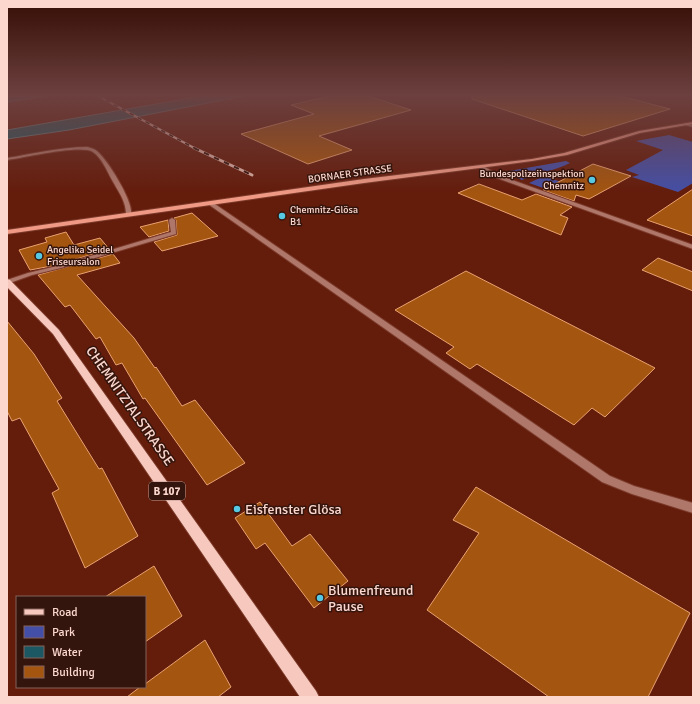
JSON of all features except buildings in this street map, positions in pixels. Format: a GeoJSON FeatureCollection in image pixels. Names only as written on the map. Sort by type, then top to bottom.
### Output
{"type":"FeatureCollection","features":[{"type":"Feature","properties":{"kind":"main road","name":"BORNAER STRASSE"},"geometry":{"type":"LineString","coordinates":[[7,232],[550,157],[639,132],[657,129]]}},
{"type":"Feature","properties":{"kind":"main road","name":"CHEMNITZTALSTRASSE"},"geometry":{"type":"LineString","coordinates":[[7,282],[51,327],[74,357],[310,697]]}},
{"type":"Feature","properties":{"kind":"lane"},"geometry":{"type":"LineString","coordinates":[[7,160],[78,148],[92,150],[101,157],[116,182],[129,208],[129,214]]}},
{"type":"Feature","properties":{"kind":"lane"},"geometry":{"type":"LineString","coordinates":[[481,167],[499,177],[693,247]]}},
{"type":"Feature","properties":{"kind":"lane"},"geometry":{"type":"LineString","coordinates":[[210,203],[606,479],[632,490],[693,508]]}},
{"type":"Feature","properties":{"kind":"lane"},"geometry":{"type":"LineString","coordinates":[[7,282],[30,274],[59,267],[174,233],[172,220]]}},
{"type":"Feature","properties":{"kind":"green space"},"geometry":{"type":"Polygon","coordinates":[[[669,135],[693,142],[693,183],[678,192],[632,177],[639,175],[626,170],[663,150],[636,141],[669,135]]]}},
{"type":"Feature","properties":{"kind":"green space"},"geometry":{"type":"Polygon","coordinates":[[[566,161],[570,163],[522,180],[507,173],[509,171],[566,161]]]}},
{"type":"Feature","properties":{"kind":"green space"},"geometry":{"type":"Polygon","coordinates":[[[544,176],[564,183],[546,189],[529,183],[544,176]]]}},
{"type":"Feature","properties":{"kind":"water"},"geometry":{"type":"Polygon","coordinates":[[[14,129],[75,129],[7,139],[7,130],[14,129]]]}},
{"type":"Feature","properties":{"kind":"railway"},"geometry":{"type":"LineString","coordinates":[[159,129],[195,149]]}},
{"type":"Feature","properties":{"kind":"railway"},"geometry":{"type":"LineString","coordinates":[[195,149],[252,175]]}},
{"type":"Feature","properties":{"kind":"place","name":"Bundespolizeiinspektion Chemnitz"},"geometry":{"type":"Point","coordinates":[592,180]}},
{"type":"Feature","properties":{"kind":"place","name":"Chemnitz-Glösa B1"},"geometry":{"type":"Point","coordinates":[282,216]}},
{"type":"Feature","properties":{"kind":"place","name":"Angelika Seidel Friseursalon"},"geometry":{"type":"Point","coordinates":[39,256]}},
{"type":"Feature","properties":{"kind":"place","name":"Eisfenster Glösa"},"geometry":{"type":"Point","coordinates":[237,509]}},
{"type":"Feature","properties":{"kind":"place","name":"Blumenfreund Pause"},"geometry":{"type":"Point","coordinates":[320,598]}}]}
